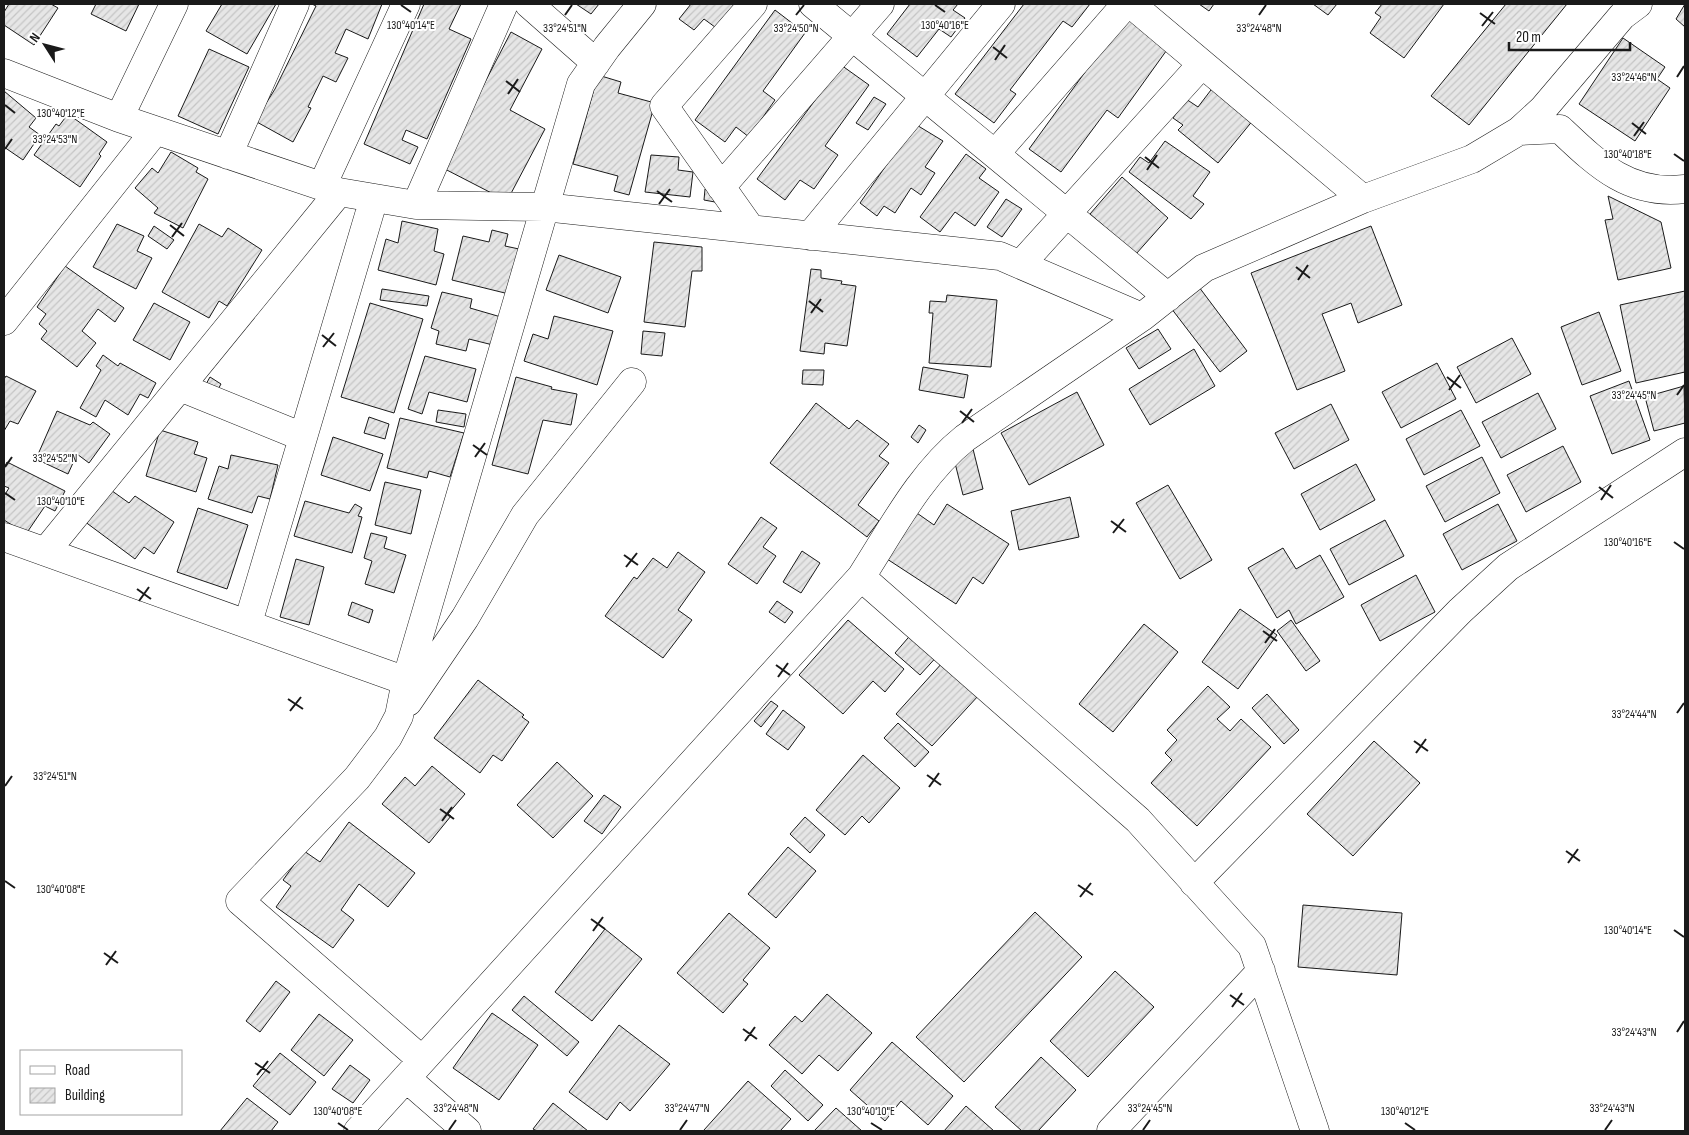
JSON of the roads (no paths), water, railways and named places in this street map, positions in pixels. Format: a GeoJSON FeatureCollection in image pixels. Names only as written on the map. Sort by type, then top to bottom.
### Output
{"type":"FeatureCollection","features":[{"type":"Feature","properties":{"kind":"street"},"geometry":{"type":"LineString","coordinates":[[119,118],[174,4]]}},
{"type":"Feature","properties":{"kind":"street"},"geometry":{"type":"LineString","coordinates":[[228,155],[295,4]]}},
{"type":"Feature","properties":{"kind":"street"},"geometry":{"type":"LineString","coordinates":[[46,551],[180,387],[330,189],[406,4]]}},
{"type":"Feature","properties":{"kind":"street"},"geometry":{"type":"LineString","coordinates":[[416,205],[504,4]]}},
{"type":"Feature","properties":{"kind":"street"},"geometry":{"type":"LineString","coordinates":[[529,4],[596,63]]}},
{"type":"Feature","properties":{"kind":"street"},"geometry":{"type":"LineString","coordinates":[[399,716],[406,682],[581,84],[642,4]]}},
{"type":"Feature","properties":{"kind":"street"},"geometry":{"type":"LineString","coordinates":[[751,229],[664,106],[753,4]]}},
{"type":"Feature","properties":{"kind":"street"},"geometry":{"type":"LineString","coordinates":[[813,4],[1168,296]]}},
{"type":"Feature","properties":{"kind":"street"},"geometry":{"type":"LineString","coordinates":[[721,187],[880,4]]}},
{"type":"Feature","properties":{"kind":"street"},"geometry":{"type":"LineString","coordinates":[[810,236],[924,95],[1001,4]]}},
{"type":"Feature","properties":{"kind":"street"},"geometry":{"type":"LineString","coordinates":[[995,154],[1126,4]]}},
{"type":"Feature","properties":{"kind":"street"},"geometry":{"type":"LineString","coordinates":[[1132,4],[1362,199]]}},
{"type":"Feature","properties":{"kind":"street"},"geometry":{"type":"LineString","coordinates":[[358,1131],[860,577],[945,454],[965,438],[1142,316],[1204,268],[1362,199],[1472,159],[1519,132],[1543,110],[1622,8]]}},
{"type":"Feature","properties":{"kind":"street"},"geometry":{"type":"LineString","coordinates":[[1021,264],[1202,64]]}},
{"type":"Feature","properties":{"kind":"street"},"geometry":{"type":"LineString","coordinates":[[4,73],[155,131],[330,189],[416,205],[544,207],[1000,256],[1142,316]]}},
{"type":"Feature","properties":{"kind":"street"},"geometry":{"type":"LineString","coordinates":[[1519,132],[1560,129],[1601,167],[1630,182],[1668,191],[1685,189]]}},
{"type":"Feature","properties":{"kind":"street"},"geometry":{"type":"LineString","coordinates":[[4,321],[155,131]]}},
{"type":"Feature","properties":{"kind":"street"},"geometry":{"type":"LineString","coordinates":[[248,624],[374,198]]}},
{"type":"Feature","properties":{"kind":"street"},"geometry":{"type":"LineString","coordinates":[[467,1131],[414,1069],[240,901],[357,778],[388,737],[399,716],[465,618],[525,515],[632,382]]}},
{"type":"Feature","properties":{"kind":"street"},"geometry":{"type":"LineString","coordinates":[[180,387],[303,436]]}},
{"type":"Feature","properties":{"kind":"street"},"geometry":{"type":"LineString","coordinates":[[1194,883],[1460,611],[1508,567],[1685,452]]}},
{"type":"Feature","properties":{"kind":"street"},"geometry":{"type":"LineString","coordinates":[[4,537],[406,682]]}},
{"type":"Feature","properties":{"kind":"street"},"geometry":{"type":"LineString","coordinates":[[860,577],[1138,820],[1252,946],[1315,1131]]}},
{"type":"Feature","properties":{"kind":"street"},"geometry":{"type":"LineString","coordinates":[[1111,1131],[1261,971]]}}]}
